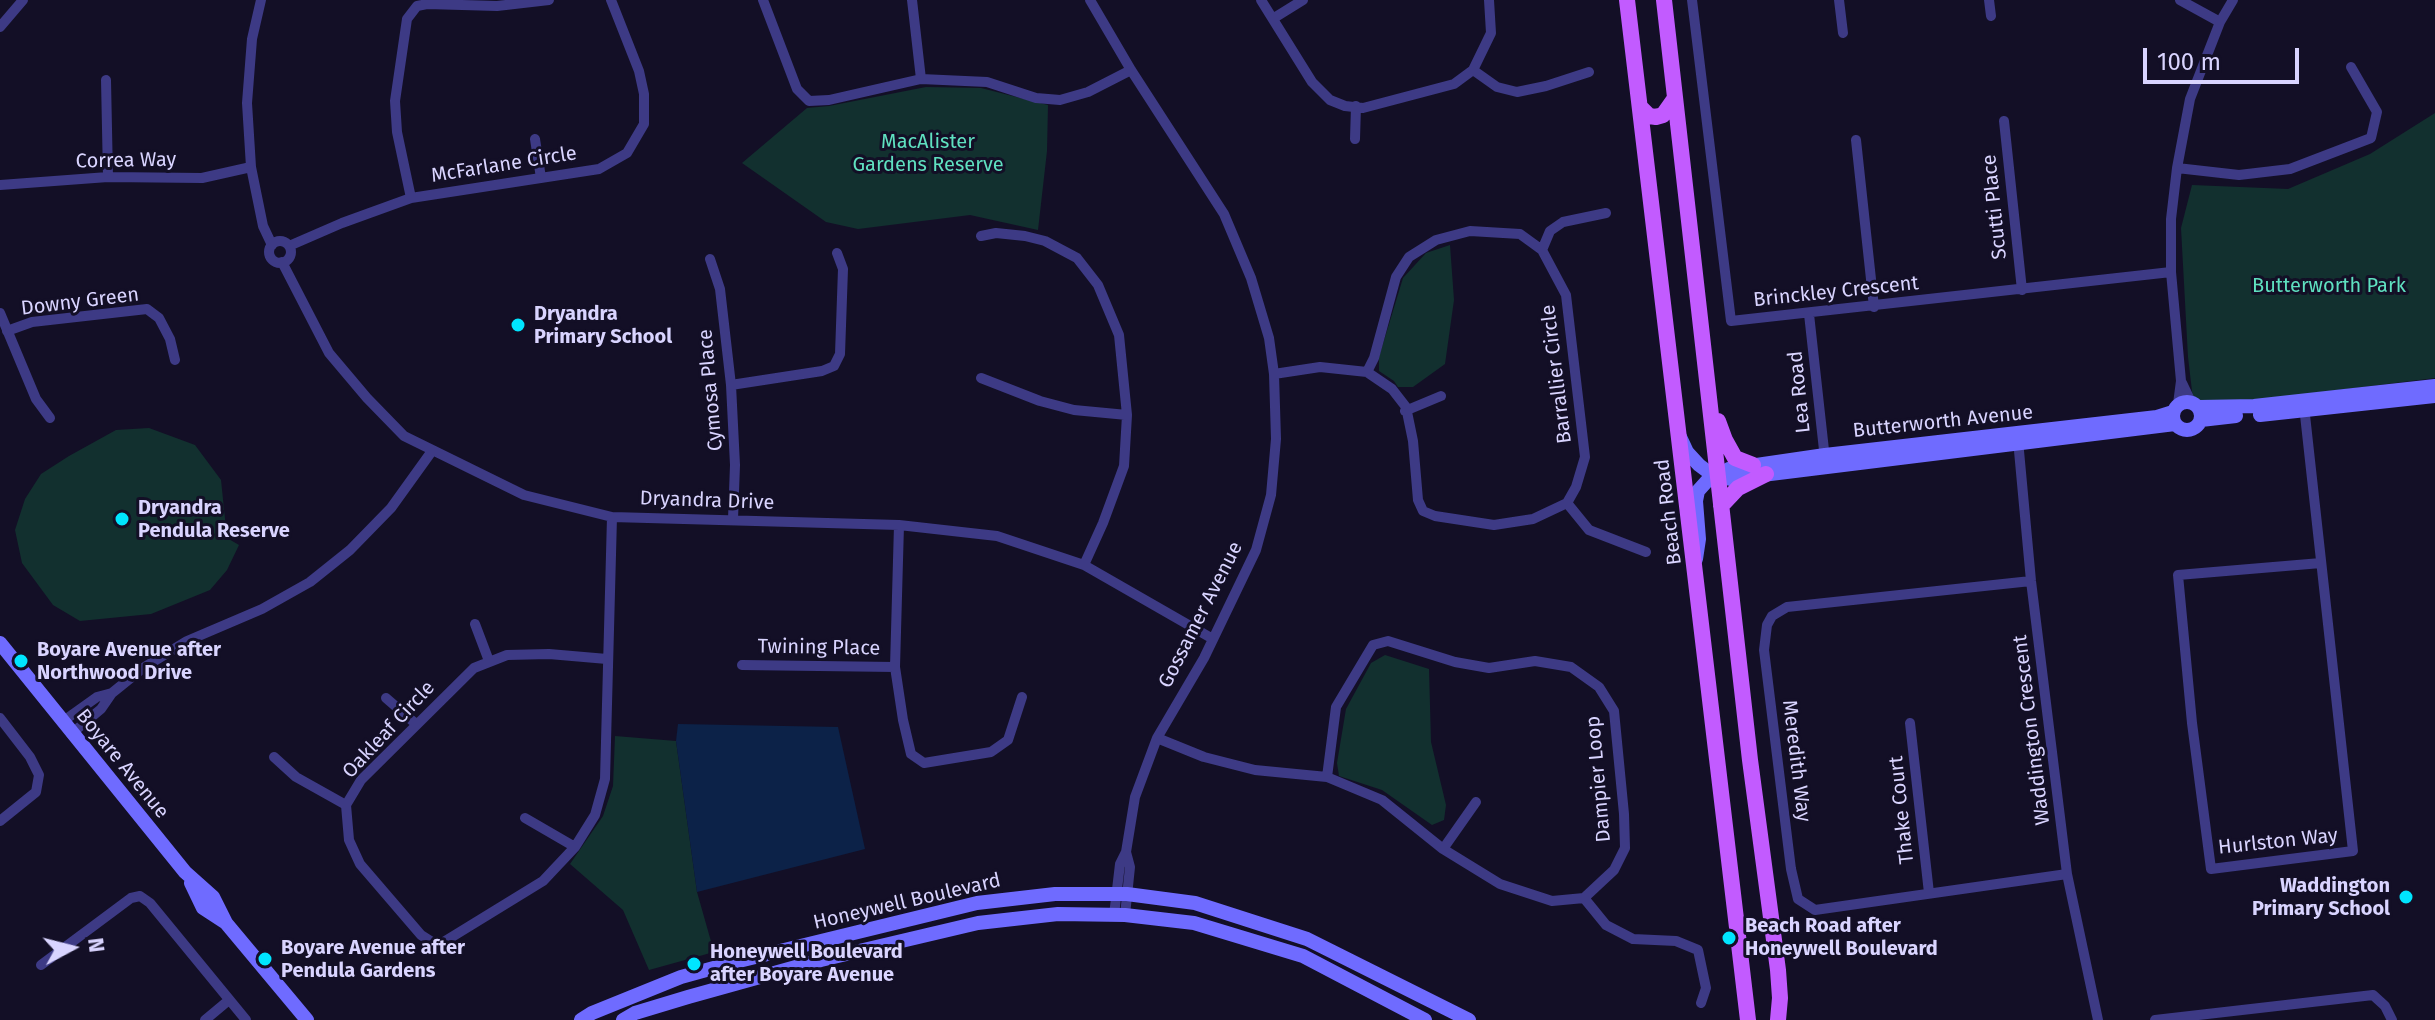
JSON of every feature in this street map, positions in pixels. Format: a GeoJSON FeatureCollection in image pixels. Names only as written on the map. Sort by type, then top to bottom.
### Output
{"type":"FeatureCollection","features":[{"type":"Feature","properties":{"kind":"main road","name":"Beach Road"},"geometry":{"type":"LineString","coordinates":[[1627,0],[1748,1020]]}},
{"type":"Feature","properties":{"kind":"main road"},"geometry":{"type":"LineString","coordinates":[[1664,0],[1750,760],[1778,970],[1778,1020]]}},
{"type":"Feature","properties":{"kind":"main road"},"geometry":{"type":"LineString","coordinates":[[1641,108],[1656,117],[1663,115],[1675,98]]}},
{"type":"Feature","properties":{"kind":"main road"},"geometry":{"type":"LineString","coordinates":[[1709,397],[1735,458],[1759,469],[1721,506]]}},
{"type":"Feature","properties":{"kind":"street"},"geometry":{"type":"LineString","coordinates":[[0,27],[23,0]]}},
{"type":"Feature","properties":{"kind":"street","name":"Dryandra Drive"},"geometry":{"type":"LineString","coordinates":[[261,0],[252,39],[247,103],[251,167],[263,226],[272,245],[270,256],[274,261],[282,262],[329,353],[404,436],[524,495],[612,517],[899,525],[997,536],[1084,565],[1213,639]]}},
{"type":"Feature","properties":{"kind":"street","name":"McFarlane Circle"},"geometry":{"type":"LineString","coordinates":[[411,198],[397,132],[395,101],[407,19],[417,6],[427,4],[497,6],[549,0]]}},
{"type":"Feature","properties":{"kind":"street","name":"McFarlane Circle"},"geometry":{"type":"LineString","coordinates":[[289,246],[411,198],[599,169],[627,153],[644,124],[644,94],[611,0]]}},
{"type":"Feature","properties":{"kind":"street"},"geometry":{"type":"LineString","coordinates":[[763,0],[797,89],[809,101],[829,100],[921,79],[987,82],[1036,98],[1060,100],[1088,92],[1131,70]]}},
{"type":"Feature","properties":{"kind":"street"},"geometry":{"type":"LineString","coordinates":[[912,0],[921,79]]}},
{"type":"Feature","properties":{"kind":"street","name":"Gossamer Avenue"},"geometry":{"type":"LineString","coordinates":[[1090,0],[1131,70],[1224,214],[1251,278],[1269,338],[1274,374],[1276,439],[1271,495],[1256,550],[1213,639],[1157,738],[1135,797],[1126,852],[1120,864],[1120,915]]}},
{"type":"Feature","properties":{"kind":"street"},"geometry":{"type":"LineString","coordinates":[[1261,0],[1312,82],[1330,100],[1363,108],[1454,84],[1473,70],[1491,33],[1489,0]]}},
{"type":"Feature","properties":{"kind":"street"},"geometry":{"type":"LineString","coordinates":[[1274,18],[1303,0]]}},
{"type":"Feature","properties":{"kind":"street","name":"Brinckley Crescent"},"geometry":{"type":"LineString","coordinates":[[1692,0],[1731,321],[2171,272]]}},
{"type":"Feature","properties":{"kind":"street"},"geometry":{"type":"LineString","coordinates":[[1839,0],[1843,33]]}},
{"type":"Feature","properties":{"kind":"street"},"geometry":{"type":"LineString","coordinates":[[1989,0],[1991,16]]}},
{"type":"Feature","properties":{"kind":"street"},"geometry":{"type":"LineString","coordinates":[[2180,0],[2220,22]]}},
{"type":"Feature","properties":{"kind":"street"},"geometry":{"type":"LineString","coordinates":[[2186,412],[2171,272],[2171,219],[2190,99],[2220,22],[2233,0]]}},
{"type":"Feature","properties":{"kind":"street"},"geometry":{"type":"LineString","coordinates":[[2177,168],[2239,175],[2290,169],[2371,138],[2377,112],[2351,67]]}},
{"type":"Feature","properties":{"kind":"street"},"geometry":{"type":"LineString","coordinates":[[1473,70],[1497,87],[1517,92],[1589,72]]}},
{"type":"Feature","properties":{"kind":"street"},"geometry":{"type":"LineString","coordinates":[[106,80],[108,177]]}},
{"type":"Feature","properties":{"kind":"street"},"geometry":{"type":"LineString","coordinates":[[1355,139],[1356,106]]}},
{"type":"Feature","properties":{"kind":"street","name":"Scutti Place"},"geometry":{"type":"LineString","coordinates":[[2004,121],[2022,290]]}},
{"type":"Feature","properties":{"kind":"street"},"geometry":{"type":"LineString","coordinates":[[535,139],[541,178]]}},
{"type":"Feature","properties":{"kind":"street"},"geometry":{"type":"LineString","coordinates":[[1856,140],[1874,307]]}},
{"type":"Feature","properties":{"kind":"street","name":"Correa Way"},"geometry":{"type":"LineString","coordinates":[[0,185],[108,177],[202,178],[251,167]]}},
{"type":"Feature","properties":{"kind":"street"},"geometry":{"type":"LineString","coordinates":[[1367,372],[1374,358],[1396,277],[1409,257],[1436,240],[1470,231],[1520,234],[1542,250],[1550,231],[1563,222],[1606,213]]}},
{"type":"Feature","properties":{"kind":"street"},"geometry":{"type":"LineString","coordinates":[[981,236],[996,233],[1045,241],[1077,258],[1098,285],[1119,335],[1127,415],[1124,466],[1084,565]]}},
{"type":"Feature","properties":{"kind":"street"},"geometry":{"type":"LineString","coordinates":[[272,245],[281,241],[289,246],[290,255],[282,262]]}},
{"type":"Feature","properties":{"kind":"street","name":"Barrallier Circle"},"geometry":{"type":"LineString","coordinates":[[1542,250],[1566,295],[1585,457],[1576,487],[1567,503]]}},
{"type":"Feature","properties":{"kind":"street"},"geometry":{"type":"LineString","coordinates":[[731,385],[822,371],[834,366],[840,354],[843,283],[843,269],[837,253]]}},
{"type":"Feature","properties":{"kind":"street","name":"Cymosa Place"},"geometry":{"type":"LineString","coordinates":[[710,259],[720,289],[731,385],[735,465],[733,519]]}},
{"type":"Feature","properties":{"kind":"street","name":"Downy Green"},"geometry":{"type":"LineString","coordinates":[[7,331],[32,322],[147,309],[159,318],[170,339],[175,360]]}},
{"type":"Feature","properties":{"kind":"street"},"geometry":{"type":"LineString","coordinates":[[0,313],[36,399],[50,418]]}},
{"type":"Feature","properties":{"kind":"street","name":"Lea Road"},"geometry":{"type":"LineString","coordinates":[[1809,314],[1826,461]]}},
{"type":"Feature","properties":{"kind":"street"},"geometry":{"type":"LineString","coordinates":[[1274,374],[1320,367],[1367,372],[1392,389],[1406,407],[1413,441],[1418,500],[1423,511],[1435,516],[1494,525],[1533,519],[1567,503],[1589,530],[1646,552]]}},
{"type":"Feature","properties":{"kind":"street"},"geometry":{"type":"LineString","coordinates":[[981,378],[1040,401],[1074,410],[1127,415]]}},
{"type":"Feature","properties":{"kind":"street","name":"Butterworth Avenue"},"geometry":{"type":"LineString","coordinates":[[2304,406],[2435,386]]}},
{"type":"Feature","properties":{"kind":"street"},"geometry":{"type":"LineString","coordinates":[[1405,411],[1441,396]]}},
{"type":"Feature","properties":{"kind":"street","name":"Butterworth Avenue"},"geometry":{"type":"LineString","coordinates":[[1718,476],[1729,469],[1759,469],[2018,440],[2186,412],[2435,396]]}},
{"type":"Feature","properties":{"kind":"street","name":"Hurlston Way"},"geometry":{"type":"LineString","coordinates":[[2304,406],[2353,851],[2211,869],[2192,723],[2178,575],[2321,563]]}},
{"type":"Feature","properties":{"kind":"street"},"geometry":{"type":"LineString","coordinates":[[1680,437],[1687,452],[1699,465],[1718,476]]}},
{"type":"Feature","properties":{"kind":"street","name":"Waddington Crescent"},"geometry":{"type":"LineString","coordinates":[[2018,440],[2031,581],[2067,874],[2098,1020]]}},
{"type":"Feature","properties":{"kind":"street"},"geometry":{"type":"LineString","coordinates":[[66,728],[101,709],[112,693],[143,668],[187,641],[262,609],[310,582],[350,550],[391,508],[432,451]]}},
{"type":"Feature","properties":{"kind":"street"},"geometry":{"type":"LineString","coordinates":[[1695,564],[1699,539],[1698,491],[1707,481],[1718,476]]}},
{"type":"Feature","properties":{"kind":"street","name":"Oakleaf Circle"},"geometry":{"type":"LineString","coordinates":[[607,659],[549,654],[507,655],[474,668],[361,780],[346,805],[349,840],[360,864],[421,935],[432,942],[442,943],[543,881],[575,847],[595,815],[605,779],[612,517]]}},
{"type":"Feature","properties":{"kind":"street"},"geometry":{"type":"LineString","coordinates":[[899,525],[895,667],[911,754],[924,763],[991,752],[1008,740],[1022,697]]}},
{"type":"Feature","properties":{"kind":"street","name":"Meredith Way"},"geometry":{"type":"LineString","coordinates":[[2031,581],[1787,607],[1772,616],[1767,625],[1764,650],[1791,869],[1798,899],[1815,910],[2067,874]]}},
{"type":"Feature","properties":{"kind":"street"},"geometry":{"type":"LineString","coordinates":[[475,624],[489,661]]}},
{"type":"Feature","properties":{"kind":"street","name":"Dampier Loop"},"geometry":{"type":"LineString","coordinates":[[1327,777],[1336,707],[1373,645],[1388,641],[1455,662],[1489,668],[1535,661],[1571,667],[1599,687],[1614,711],[1624,814],[1625,848],[1614,870],[1584,898]]}},
{"type":"Feature","properties":{"kind":"street","name":"Boyare Avenue"},"geometry":{"type":"LineString","coordinates":[[0,643],[185,872],[203,908],[226,923],[307,1020]]}},
{"type":"Feature","properties":{"kind":"street","name":"Twining Place"},"geometry":{"type":"LineString","coordinates":[[742,665],[895,667]]}},
{"type":"Feature","properties":{"kind":"street"},"geometry":{"type":"LineString","coordinates":[[386,698],[416,724]]}},
{"type":"Feature","properties":{"kind":"street"},"geometry":{"type":"LineString","coordinates":[[0,718],[30,757],[39,775],[36,792],[0,821]]}},
{"type":"Feature","properties":{"kind":"street","name":"Thake Court"},"geometry":{"type":"LineString","coordinates":[[1910,723],[1929,893]]}},
{"type":"Feature","properties":{"kind":"street"},"geometry":{"type":"LineString","coordinates":[[1157,738],[1204,757],[1255,770],[1327,777],[1382,800],[1443,849],[1500,884],[1552,901],[1584,898],[1606,925],[1633,939],[1676,941],[1698,950],[1706,988],[1701,1003]]}},
{"type":"Feature","properties":{"kind":"street"},"geometry":{"type":"LineString","coordinates":[[274,757],[296,777],[346,805]]}},
{"type":"Feature","properties":{"kind":"street"},"geometry":{"type":"LineString","coordinates":[[1443,849],[1476,802]]}},
{"type":"Feature","properties":{"kind":"street"},"geometry":{"type":"LineString","coordinates":[[525,818],[575,847]]}},
{"type":"Feature","properties":{"kind":"street","name":"Honeywell Boulevard"},"geometry":{"type":"LineString","coordinates":[[581,1020],[681,977],[977,903],[1055,894],[1122,894],[1195,903],[1307,939],[1429,1014]]}},
{"type":"Feature","properties":{"kind":"street"},"geometry":{"type":"LineString","coordinates":[[41,965],[131,898],[140,896],[150,903],[246,1020]]}},
{"type":"Feature","properties":{"kind":"street","name":"Honeywell Boulevard"},"geometry":{"type":"LineString","coordinates":[[623,1020],[635,1013],[817,961],[978,923],[1058,914],[1120,915],[1194,923],[1303,956],[1429,1014],[1469,1020]]}},
{"type":"Feature","properties":{"kind":"street"},"geometry":{"type":"LineString","coordinates":[[814,943],[817,961]]}},
{"type":"Feature","properties":{"kind":"street"},"geometry":{"type":"LineString","coordinates":[[681,977],[685,998]]}},
{"type":"Feature","properties":{"kind":"street"},"geometry":{"type":"LineString","coordinates":[[2155,1020],[2248,1015],[2373,995],[2385,1006],[2392,1020]]}},
{"type":"Feature","properties":{"kind":"street"},"geometry":{"type":"LineString","coordinates":[[205,1020],[229,1000]]}},
{"type":"Feature","properties":{"kind":"green space","name":"MacAlister Gardens Reserve"},"geometry":{"type":"Polygon","coordinates":[[[926,87],[981,88],[1048,105],[1047,151],[1038,230],[970,215],[858,229],[826,222],[742,163],[807,108],[926,87]]]}},
{"type":"Feature","properties":{"kind":"green space","name":"Butterworth Park"},"geometry":{"type":"Polygon","coordinates":[[[2435,113],[2435,378],[2194,408],[2181,228],[2192,185],[2288,189],[2370,154],[2435,113]]]}},
{"type":"Feature","properties":{"kind":"green space"},"geometry":{"type":"Polygon","coordinates":[[[1450,245],[1454,300],[1445,364],[1413,387],[1398,387],[1379,371],[1379,357],[1403,278],[1426,253],[1450,245]]]}},
{"type":"Feature","properties":{"kind":"green space","name":"Dryandra Pendula Reserve"},"geometry":{"type":"Polygon","coordinates":[[[149,428],[195,445],[221,480],[227,538],[239,545],[227,570],[210,590],[151,614],[80,621],[53,605],[22,563],[15,530],[25,499],[41,474],[69,456],[116,430],[149,428]]]}},
{"type":"Feature","properties":{"kind":"green space"},"geometry":{"type":"Polygon","coordinates":[[[1385,655],[1429,669],[1431,742],[1446,805],[1444,820],[1432,825],[1382,790],[1339,776],[1337,763],[1346,709],[1371,663],[1385,655]]]}},
{"type":"Feature","properties":{"kind":"green space"},"geometry":{"type":"Polygon","coordinates":[[[615,736],[676,741],[697,892],[714,952],[649,970],[623,910],[570,864],[603,816],[613,786],[615,736]]]}},
{"type":"Feature","properties":{"kind":"water"},"geometry":{"type":"Polygon","coordinates":[[[678,724],[838,727],[865,849],[697,892],[676,741],[678,724]]]}},
{"type":"Feature","properties":{"kind":"place","name":"Dryandra Primary School"},"geometry":{"type":"Point","coordinates":[518,325]}},
{"type":"Feature","properties":{"kind":"place","name":"Dryandra Pendula Reserve"},"geometry":{"type":"Point","coordinates":[122,519]}},
{"type":"Feature","properties":{"kind":"place","name":"Boyare Avenue after Northwood Drive"},"geometry":{"type":"Point","coordinates":[21,661]}},
{"type":"Feature","properties":{"kind":"place","name":"Waddington Primary School"},"geometry":{"type":"Point","coordinates":[2406,897]}},
{"type":"Feature","properties":{"kind":"place","name":"Beach Road after Honeywell Boulevard"},"geometry":{"type":"Point","coordinates":[1729,938]}},
{"type":"Feature","properties":{"kind":"place","name":"Boyare Avenue after Pendula Gardens"},"geometry":{"type":"Point","coordinates":[265,959]}},
{"type":"Feature","properties":{"kind":"place","name":"Honeywell Boulevard after Boyare Avenue"},"geometry":{"type":"Point","coordinates":[694,964]}}]}
